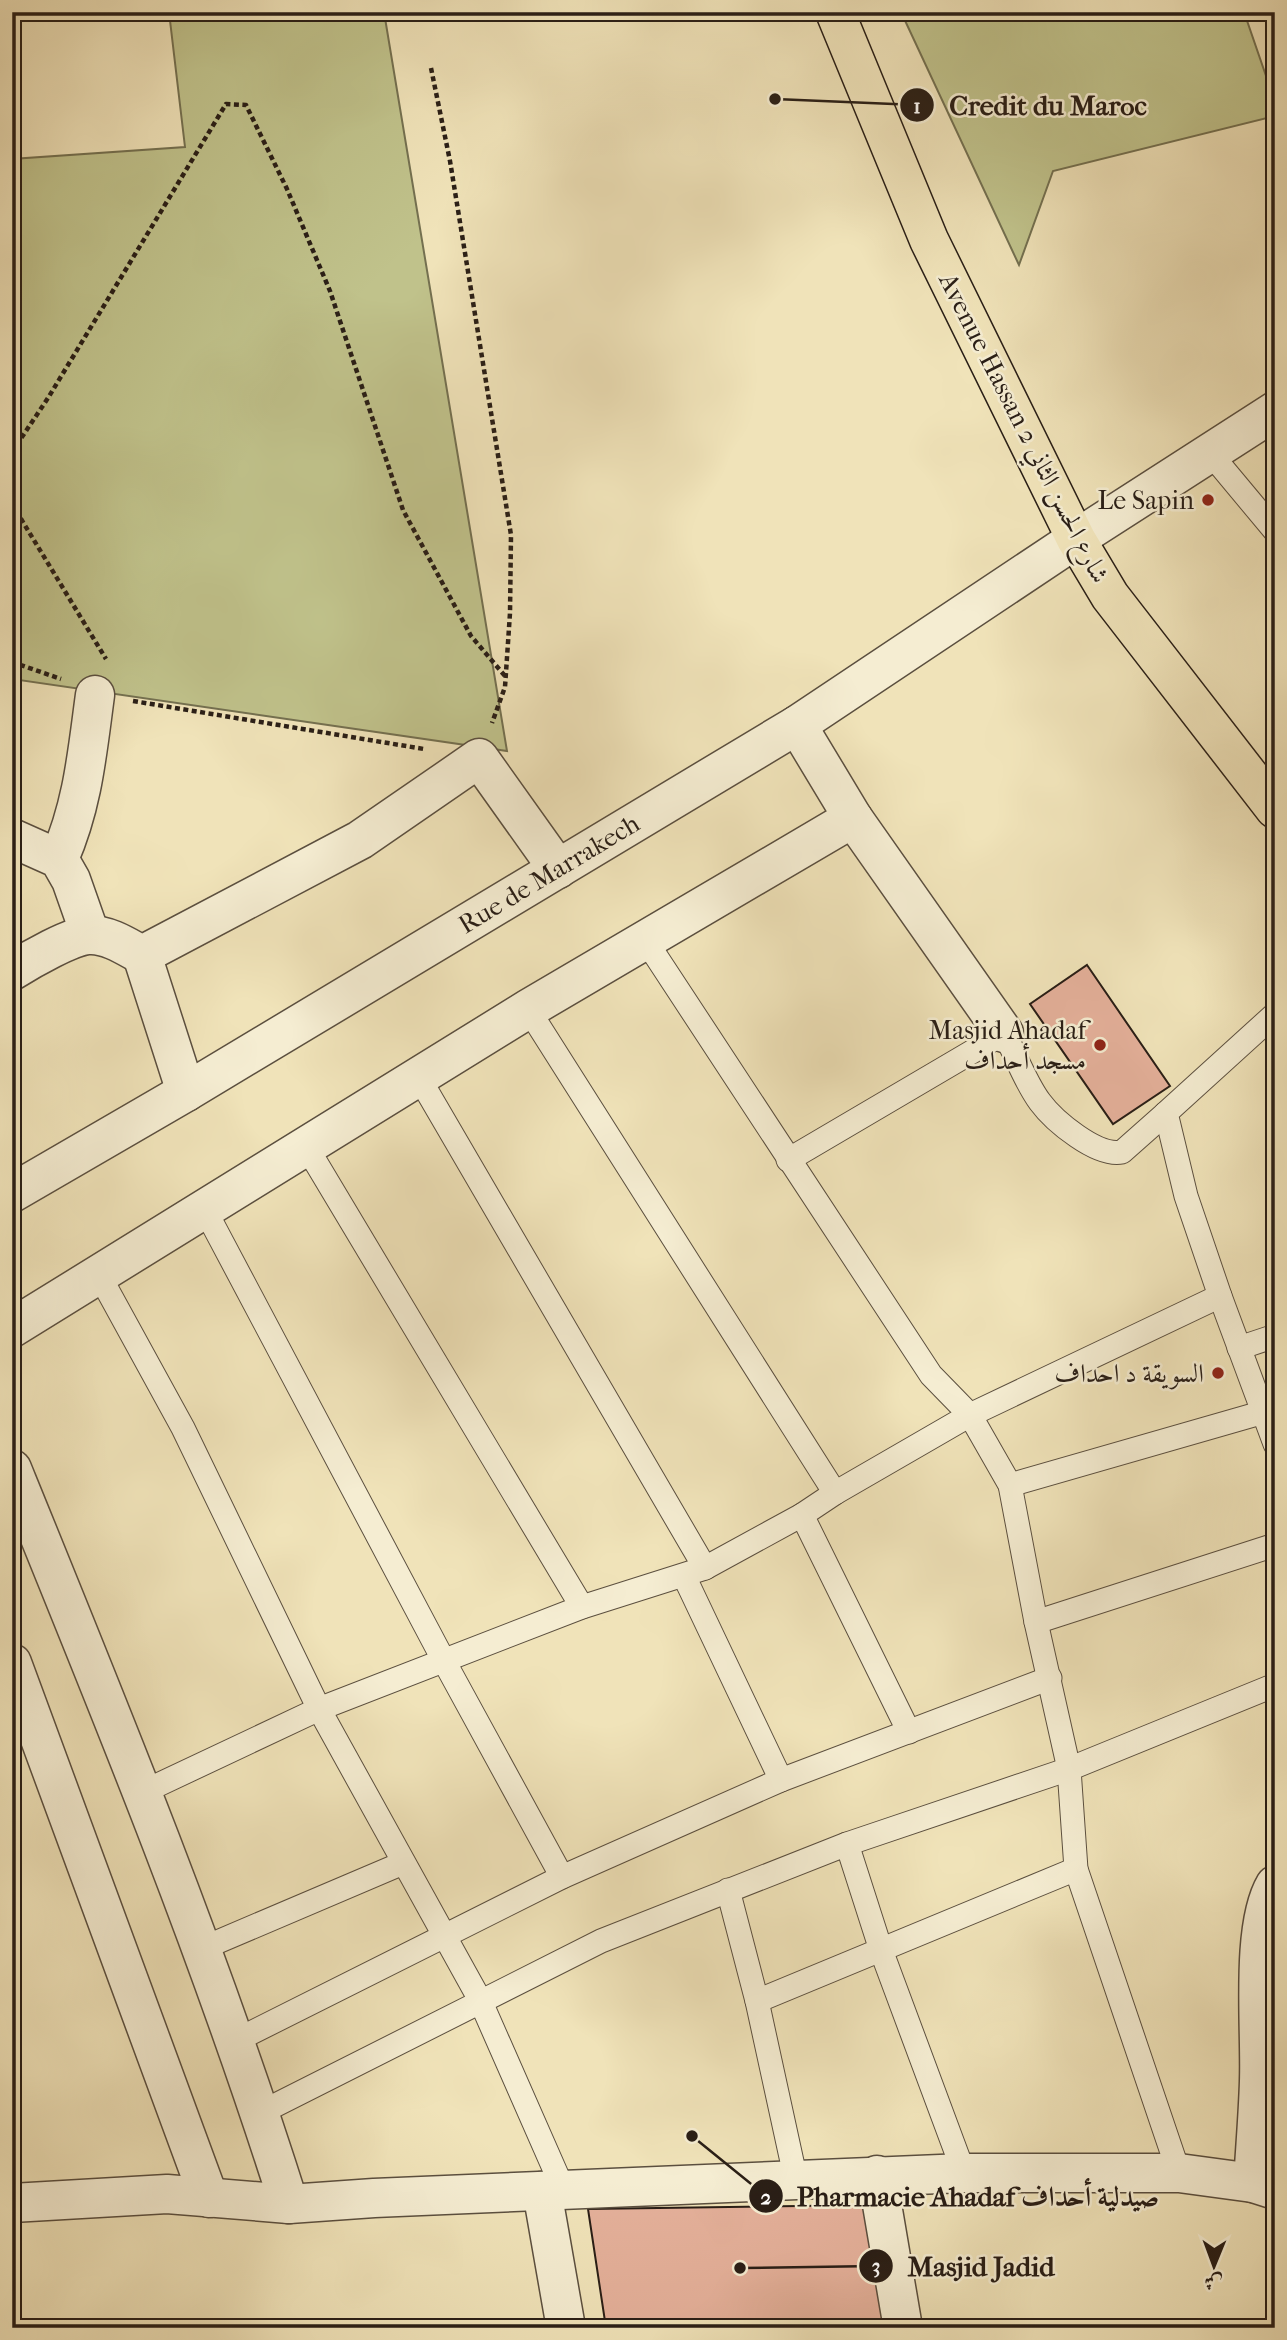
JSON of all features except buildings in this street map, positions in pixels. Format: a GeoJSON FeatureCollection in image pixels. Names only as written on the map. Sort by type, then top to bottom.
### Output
{"type":"FeatureCollection","features":[{"type":"Feature","properties":{"kind":"main road","name":"Avenue Hassan 2 شارع الحسن الثاني"},"geometry":{"type":"LineString","coordinates":[[835,12],[929,240],[1076,539],[1110,596],[1275,809]]}},
{"type":"Feature","properties":{"kind":"street","name":"Rue de Marrakech"},"geometry":{"type":"LineString","coordinates":[[12,1193],[186,1092],[797,725],[1076,539],[1275,411]]}},
{"type":"Feature","properties":{"kind":"street"},"geometry":{"type":"LineString","coordinates":[[59,859],[73,827],[110,684]]}},
{"type":"Feature","properties":{"kind":"street"},"geometry":{"type":"LineString","coordinates":[[797,725],[853,818],[1004,1033]]}},
{"type":"Feature","properties":{"kind":"street"},"geometry":{"type":"LineString","coordinates":[[142,955],[360,840],[479,758],[558,869]]}},
{"type":"Feature","properties":{"kind":"street"},"geometry":{"type":"LineString","coordinates":[[12,1328],[527,1009],[853,818]]}},
{"type":"Feature","properties":{"kind":"street"},"geometry":{"type":"LineString","coordinates":[[12,838],[59,859],[71,880],[90,934]]}},
{"type":"Feature","properties":{"kind":"street"},"geometry":{"type":"LineString","coordinates":[[12,971],[44,951],[90,934],[120,943],[142,955],[186,1092]]}},
{"type":"Feature","properties":{"kind":"street"},"geometry":{"type":"LineString","coordinates":[[12,1469],[143,1792],[235,2041],[289,2204]]}},
{"type":"Feature","properties":{"kind":"street"},"geometry":{"type":"LineString","coordinates":[[12,1663],[208,2198]]}},
{"type":"Feature","properties":{"kind":"street"},"geometry":{"type":"LineString","coordinates":[[12,2203],[167,2194],[289,2204],[964,2173],[1179,2173],[1264,2186],[1267,2075],[1259,1978],[1262,1920],[1275,1885]]}},
{"type":"Feature","properties":{"kind":"street"},"geometry":{"type":"LineString","coordinates":[[877,2175],[903,2328]]}},
{"type":"Feature","properties":{"kind":"street"},"geometry":{"type":"LineString","coordinates":[[553,2191],[566,2328]]}},
{"type":"Feature","properties":{"kind":"lane"},"geometry":{"type":"LineString","coordinates":[[1210,453],[1275,531]]}},
{"type":"Feature","properties":{"kind":"lane"},"geometry":{"type":"LineString","coordinates":[[646,941],[931,1375],[970,1415],[1010,1485],[1036,1622],[1069,1769],[1076,1869],[1179,2173]]}},
{"type":"Feature","properties":{"kind":"lane"},"geometry":{"type":"LineString","coordinates":[[527,1009],[835,1493]]}},
{"type":"Feature","properties":{"kind":"lane"},"geometry":{"type":"LineString","coordinates":[[788,1160],[1004,1033],[1040,1102],[1056,1119],[1081,1139],[1104,1152],[1122,1152],[1275,1014]]}},
{"type":"Feature","properties":{"kind":"lane"},"geometry":{"type":"LineString","coordinates":[[418,1076],[695,1572],[781,1780]]}},
{"type":"Feature","properties":{"kind":"lane"},"geometry":{"type":"LineString","coordinates":[[1166,1112],[1186,1196],[1275,1444]]}},
{"type":"Feature","properties":{"kind":"lane"},"geometry":{"type":"LineString","coordinates":[[306,1146],[582,1607]]}},
{"type":"Feature","properties":{"kind":"lane"},"geometry":{"type":"LineString","coordinates":[[204,1208],[444,1661],[562,1877]]}},
{"type":"Feature","properties":{"kind":"lane"},"geometry":{"type":"LineString","coordinates":[[98,1273],[183,1428],[319,1709],[480,2000],[553,2191]]}},
{"type":"Feature","properties":{"kind":"lane"},"geometry":{"type":"LineString","coordinates":[[143,1792],[319,1709],[582,1607],[695,1572],[802,1515],[970,1415],[1220,1296]]}},
{"type":"Feature","properties":{"kind":"lane"},"geometry":{"type":"LineString","coordinates":[[1239,1348],[1275,1336]]}},
{"type":"Feature","properties":{"kind":"lane"},"geometry":{"type":"LineString","coordinates":[[1010,1485],[1264,1412]]}},
{"type":"Feature","properties":{"kind":"lane"},"geometry":{"type":"LineString","coordinates":[[802,1515],[909,1732]]}},
{"type":"Feature","properties":{"kind":"lane"},"geometry":{"type":"LineString","coordinates":[[1036,1622],[1275,1545]]}},
{"type":"Feature","properties":{"kind":"lane"},"geometry":{"type":"LineString","coordinates":[[235,2041],[562,1877],[781,1780],[1049,1678]]}},
{"type":"Feature","properties":{"kind":"lane"},"geometry":{"type":"LineString","coordinates":[[260,2113],[601,1941],[847,1844],[1069,1769],[1275,1685]]}},
{"type":"Feature","properties":{"kind":"lane"},"geometry":{"type":"LineString","coordinates":[[847,1844],[881,1950],[964,2173]]}},
{"type":"Feature","properties":{"kind":"lane"},"geometry":{"type":"LineString","coordinates":[[201,1949],[402,1863]]}},
{"type":"Feature","properties":{"kind":"lane"},"geometry":{"type":"LineString","coordinates":[[757,2001],[1076,1869]]}},
{"type":"Feature","properties":{"kind":"lane"},"geometry":{"type":"LineString","coordinates":[[728,1890],[757,2001],[796,2180]]}},
{"type":"Feature","properties":{"kind":"path"},"geometry":{"type":"LineString","coordinates":[[12,504],[110,684],[132,701],[479,758],[505,687],[511,535],[450,161],[431,68]]}},
{"type":"Feature","properties":{"kind":"path"},"geometry":{"type":"LineString","coordinates":[[12,452],[48,398],[226,104],[246,105],[287,189],[330,291],[402,510],[471,636],[506,677]]}},
{"type":"Feature","properties":{"kind":"path"},"geometry":{"type":"LineString","coordinates":[[12,662],[66,681],[110,684]]}},
{"type":"Feature","properties":{"kind":"green space"},"geometry":{"type":"Polygon","coordinates":[[[169,12],[384,12],[507,751],[12,679],[12,159],[185,147],[169,12]]]}},
{"type":"Feature","properties":{"kind":"green space"},"geometry":{"type":"Polygon","coordinates":[[[901,12],[1244,12],[1275,102],[1275,116],[1053,171],[1019,265],[901,12]]]}},
{"type":"Feature","properties":{"kind":"place","name":"Credit du Maroc"},"geometry":{"type":"Point","coordinates":[775,99]}},
{"type":"Feature","properties":{"kind":"place","name":"Le Sapin"},"geometry":{"type":"Point","coordinates":[1208,500]}},
{"type":"Feature","properties":{"kind":"place","name":"Masjid Ahadaf مسجد أحداف"},"geometry":{"type":"Point","coordinates":[1100,1045]}},
{"type":"Feature","properties":{"kind":"place","name":"السويقة د احداف"},"geometry":{"type":"Point","coordinates":[1218,1373]}},
{"type":"Feature","properties":{"kind":"place","name":"Pharmacie Ahadaf صيدلية أحداف"},"geometry":{"type":"Point","coordinates":[692,2136]}},
{"type":"Feature","properties":{"kind":"place","name":"Masjid Jadid"},"geometry":{"type":"Point","coordinates":[740,2268]}}]}
